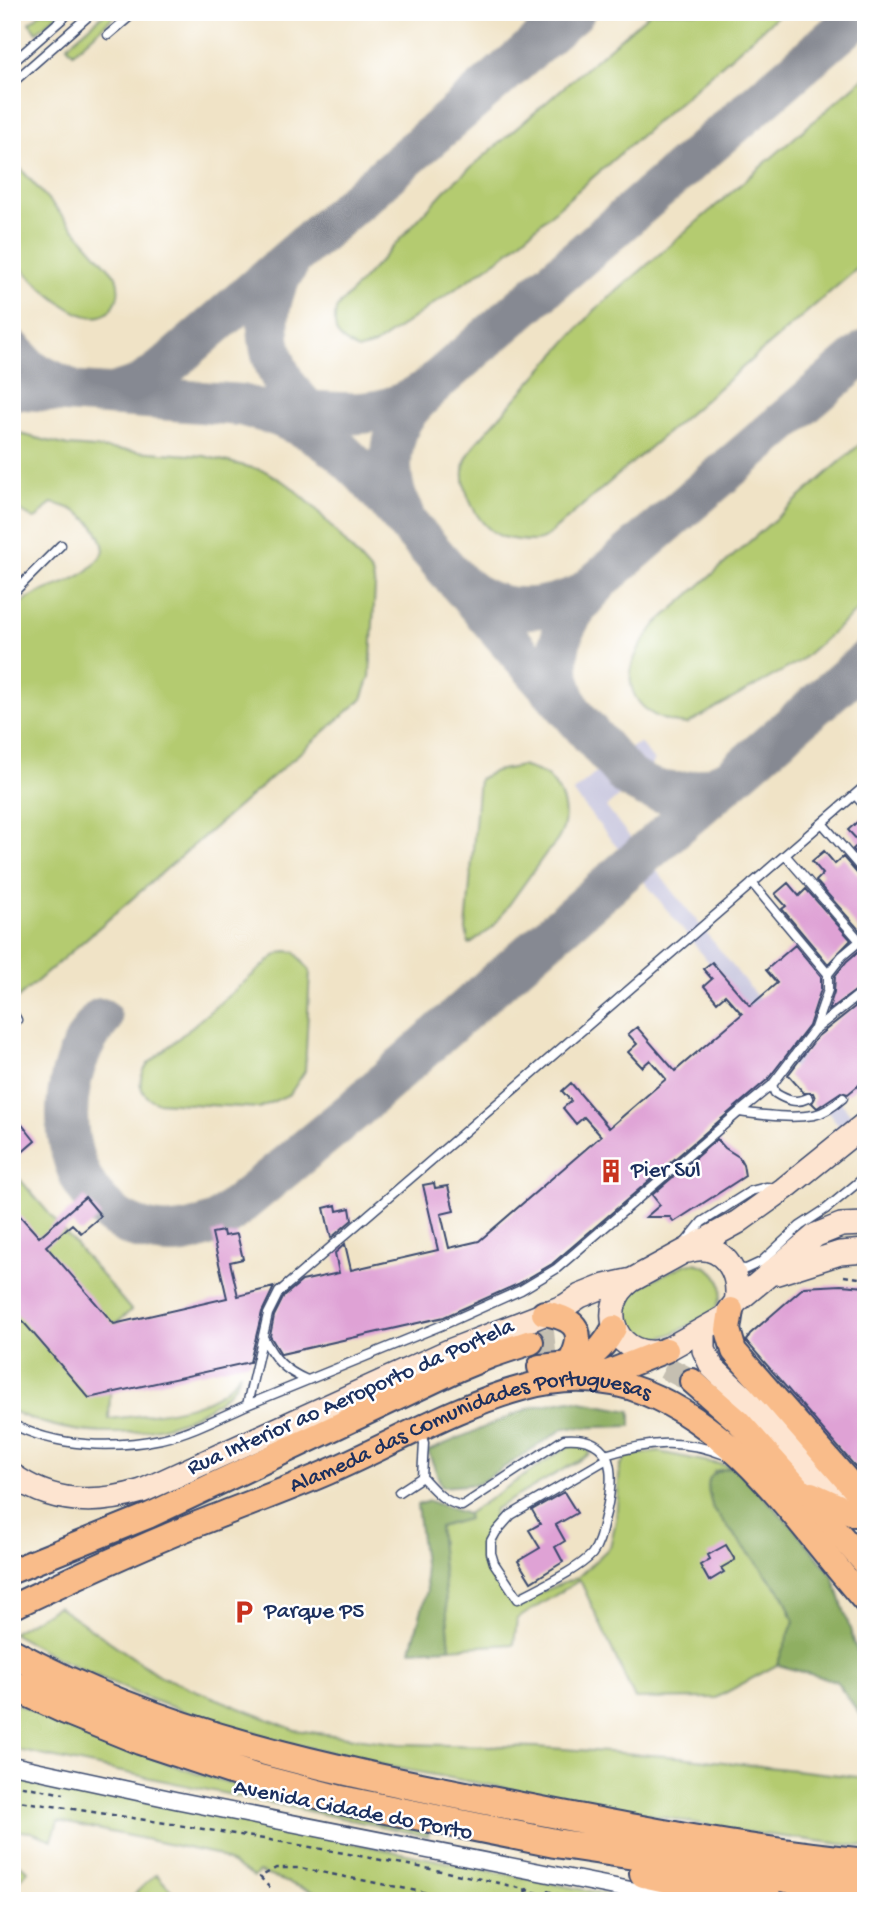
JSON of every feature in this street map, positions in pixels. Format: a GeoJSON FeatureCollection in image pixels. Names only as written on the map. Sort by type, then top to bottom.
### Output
{"type":"FeatureCollection","features":[{"type":"Feature","properties":{"kind":"highway"},"geometry":{"type":"LineString","coordinates":[[16,1655],[148,1716],[259,1750],[354,1774],[664,1835],[807,1857],[866,1863]]}},
{"type":"Feature","properties":{"kind":"highway"},"geometry":{"type":"LineString","coordinates":[[12,1685],[140,1740],[252,1777],[341,1800],[555,1843],[866,1891]]}},
{"type":"Feature","properties":{"kind":"highway"},"geometry":{"type":"LineString","coordinates":[[555,1843],[628,1869],[700,1888],[769,1901]]}},
{"type":"Feature","properties":{"kind":"main road","name":"Rua Interior ao Aeroporto da Portela"},"geometry":{"type":"LineString","coordinates":[[12,1475],[42,1492],[81,1501],[122,1497],[142,1491],[449,1351],[554,1310],[592,1291],[632,1280],[738,1222],[866,1123]]}},
{"type":"Feature","properties":{"kind":"main road"},"geometry":{"type":"LineString","coordinates":[[148,1516],[192,1508],[268,1481],[423,1410],[517,1372],[610,1372],[666,1350],[725,1317],[733,1306],[816,1235],[841,1225],[866,1224]]}},
{"type":"Feature","properties":{"kind":"main road"},"geometry":{"type":"LineString","coordinates":[[680,1255],[696,1248],[705,1249],[720,1256],[732,1268],[738,1284],[728,1330],[730,1343],[850,1475],[862,1511]]}},
{"type":"Feature","properties":{"kind":"main road"},"geometry":{"type":"LineString","coordinates":[[768,1276],[840,1253],[866,1251]]}},
{"type":"Feature","properties":{"kind":"main road"},"geometry":{"type":"LineString","coordinates":[[566,1372],[600,1351],[614,1323],[615,1299],[632,1280]]}},
{"type":"Feature","properties":{"kind":"main road"},"geometry":{"type":"LineString","coordinates":[[554,1310],[599,1313],[614,1323],[622,1340],[639,1352],[656,1353],[666,1350]]}},
{"type":"Feature","properties":{"kind":"main road"},"geometry":{"type":"LineString","coordinates":[[554,1310],[576,1328],[579,1337],[579,1346],[566,1372]]}},
{"type":"Feature","properties":{"kind":"main road"},"geometry":{"type":"LineString","coordinates":[[704,1330],[704,1350],[712,1367],[749,1402],[826,1489],[862,1511]]}},
{"type":"Feature","properties":{"kind":"main road","name":"Alameda das Comunidades Portuguesas"},"geometry":{"type":"LineString","coordinates":[[12,1571],[148,1516],[458,1369],[531,1342]]}},
{"type":"Feature","properties":{"kind":"main road","name":"Alameda das Comunidades Portuguesas"},"geometry":{"type":"LineString","coordinates":[[12,1607],[209,1519],[337,1469],[419,1428],[566,1372],[603,1380],[666,1403],[735,1451],[866,1602]]}},
{"type":"Feature","properties":{"kind":"main road"},"geometry":{"type":"LineString","coordinates":[[692,1381],[738,1421],[866,1564]]}},
{"type":"Feature","properties":{"kind":"main road"},"geometry":{"type":"LineString","coordinates":[[799,1487],[862,1511]]}},
{"type":"Feature","properties":{"kind":"street","name":"Avenida Cidade do Porto"},"geometry":{"type":"LineString","coordinates":[[12,1765],[686,1901]]}},
{"type":"Feature","properties":{"kind":"lane"},"geometry":{"type":"LineString","coordinates":[[12,63],[70,12]]}},
{"type":"Feature","properties":{"kind":"lane"},"geometry":{"type":"LineString","coordinates":[[12,83],[93,12]]}},
{"type":"Feature","properties":{"kind":"lane"},"geometry":{"type":"LineString","coordinates":[[108,35],[135,12]]}},
{"type":"Feature","properties":{"kind":"lane"},"geometry":{"type":"LineString","coordinates":[[12,594],[61,545]]}},
{"type":"Feature","properties":{"kind":"lane"},"geometry":{"type":"LineString","coordinates":[[247,1405],[268,1314],[279,1292],[866,785]]}},
{"type":"Feature","properties":{"kind":"lane"},"geometry":{"type":"LineString","coordinates":[[855,794],[866,807]]}},
{"type":"Feature","properties":{"kind":"lane"},"geometry":{"type":"LineString","coordinates":[[822,823],[866,874]]}},
{"type":"Feature","properties":{"kind":"lane"},"geometry":{"type":"LineString","coordinates":[[785,855],[863,939],[842,956],[828,974],[828,990],[813,1031]]}},
{"type":"Feature","properties":{"kind":"lane"},"geometry":{"type":"LineString","coordinates":[[752,883],[828,974]]}},
{"type":"Feature","properties":{"kind":"lane"},"geometry":{"type":"LineString","coordinates":[[12,1424],[29,1433],[110,1446],[162,1438],[522,1290],[556,1269],[772,1085],[813,1031],[866,989]]}},
{"type":"Feature","properties":{"kind":"lane"},"geometry":{"type":"LineString","coordinates":[[12,1011],[17,1020]]}},
{"type":"Feature","properties":{"kind":"lane"},"geometry":{"type":"LineString","coordinates":[[772,1085],[775,1093],[783,1098],[797,1102],[808,1098]]}},
{"type":"Feature","properties":{"kind":"lane"},"geometry":{"type":"LineString","coordinates":[[739,1112],[769,1116],[815,1115],[843,1098]]}},
{"type":"Feature","properties":{"kind":"lane"},"geometry":{"type":"LineString","coordinates":[[732,1268],[746,1269],[761,1262],[800,1226],[826,1209],[866,1176]]}},
{"type":"Feature","properties":{"kind":"lane"},"geometry":{"type":"LineString","coordinates":[[263,1336],[272,1355],[290,1373],[307,1380]]}},
{"type":"Feature","properties":{"kind":"lane"},"geometry":{"type":"LineString","coordinates":[[419,1428],[424,1443],[422,1477],[440,1496],[461,1506],[564,1439],[581,1437],[594,1442],[602,1449],[606,1457],[612,1485],[594,1551],[586,1561],[518,1599],[494,1563],[491,1541],[496,1532],[511,1515],[606,1457],[645,1444],[679,1443],[712,1450],[755,1472]]}},
{"type":"Feature","properties":{"kind":"lane"},"geometry":{"type":"LineString","coordinates":[[399,1492],[422,1477]]}},
{"type":"Feature","properties":{"kind":"path"},"geometry":{"type":"LineString","coordinates":[[844,1276],[866,1279]]}},
{"type":"Feature","properties":{"kind":"path"},"geometry":{"type":"LineString","coordinates":[[12,1800],[242,1833],[527,1887],[564,1901]]}},
{"type":"Feature","properties":{"kind":"path"},"geometry":{"type":"LineString","coordinates":[[270,1888],[260,1877],[276,1868],[300,1868],[468,1901]]}},
{"type":"Feature","properties":{"kind":"path"},"geometry":{"type":"LineString","coordinates":[[522,1901],[527,1887]]}},
{"type":"Feature","properties":{"kind":"shaded area"},"geometry":{"type":"Polygon","coordinates":[[[640,743],[654,761],[646,774],[606,807],[856,1121],[843,1131],[573,792],[624,750],[640,743]]]}},
{"type":"Feature","properties":{"kind":"green space"},"geometry":{"type":"Polygon","coordinates":[[[42,12],[60,12],[37,32],[29,23],[42,12]]]}},
{"type":"Feature","properties":{"kind":"green space"},"geometry":{"type":"Polygon","coordinates":[[[106,12],[119,12],[73,53],[67,46],[106,12]]]}},
{"type":"Feature","properties":{"kind":"green space"},"geometry":{"type":"Polygon","coordinates":[[[651,12],[782,12],[503,256],[374,345],[358,350],[345,342],[336,330],[336,309],[446,189],[651,12]]]}},
{"type":"Feature","properties":{"kind":"green space"},"geometry":{"type":"Polygon","coordinates":[[[866,76],[866,261],[546,537],[537,541],[526,541],[505,538],[494,532],[478,516],[465,484],[465,463],[475,444],[595,310],[866,76]]]}},
{"type":"Feature","properties":{"kind":"green space"},"geometry":{"type":"Polygon","coordinates":[[[12,159],[116,276],[119,289],[117,300],[112,308],[101,316],[88,316],[74,311],[44,290],[12,258],[12,159]]]}},
{"type":"Feature","properties":{"kind":"green space"},"geometry":{"type":"Polygon","coordinates":[[[12,432],[68,446],[204,456],[265,471],[289,485],[315,508],[372,573],[375,587],[370,677],[362,699],[12,1003],[12,613],[29,598],[70,581],[88,570],[104,551],[93,525],[70,508],[51,503],[34,519],[12,506],[12,432]]]}},
{"type":"Feature","properties":{"kind":"green space"},"geometry":{"type":"Polygon","coordinates":[[[866,439],[866,603],[800,661],[687,724],[659,718],[648,711],[633,692],[632,666],[644,640],[656,624],[866,439]]]}},
{"type":"Feature","properties":{"kind":"green space"},"geometry":{"type":"Polygon","coordinates":[[[522,766],[545,775],[555,786],[564,805],[564,825],[555,844],[493,927],[469,944],[466,930],[479,779],[495,771],[522,766]]]}},
{"type":"Feature","properties":{"kind":"green space"},"geometry":{"type":"Polygon","coordinates":[[[285,951],[295,952],[310,971],[305,1071],[290,1094],[259,1108],[156,1102],[145,1095],[141,1081],[148,1064],[275,956],[285,951]]]}},
{"type":"Feature","properties":{"kind":"green space"},"geometry":{"type":"Polygon","coordinates":[[[12,1170],[131,1310],[113,1327],[109,1419],[182,1409],[200,1403],[216,1396],[230,1385],[240,1372],[229,1392],[195,1415],[144,1431],[90,1432],[63,1428],[12,1411],[12,1170]]]}},
{"type":"Feature","properties":{"kind":"green space"},"geometry":{"type":"Polygon","coordinates":[[[693,1263],[710,1269],[720,1281],[721,1296],[712,1312],[666,1336],[643,1338],[634,1332],[626,1313],[627,1303],[633,1294],[651,1281],[693,1263]]]}},
{"type":"Feature","properties":{"kind":"green space"},"geometry":{"type":"Polygon","coordinates":[[[570,1400],[631,1411],[631,1426],[565,1428],[478,1484],[442,1487],[428,1451],[532,1407],[570,1400]]]}},
{"type":"Feature","properties":{"kind":"green space"},"geometry":{"type":"Polygon","coordinates":[[[573,1443],[586,1446],[590,1454],[495,1509],[485,1558],[513,1603],[577,1578],[610,1547],[616,1520],[620,1466],[628,1455],[659,1452],[734,1467],[714,1471],[713,1509],[784,1596],[794,1621],[777,1665],[716,1698],[635,1699],[580,1580],[517,1619],[514,1644],[450,1648],[439,1527],[467,1519],[467,1514],[573,1443]]]}},
{"type":"Feature","properties":{"kind":"green space"},"geometry":{"type":"Polygon","coordinates":[[[734,1467],[795,1529],[833,1576],[866,1679],[866,1723],[836,1681],[777,1665],[794,1621],[784,1596],[713,1509],[710,1500],[708,1485],[712,1475],[734,1467]]]}},
{"type":"Feature","properties":{"kind":"green space"},"geometry":{"type":"Polygon","coordinates":[[[429,1501],[467,1514],[468,1519],[439,1527],[450,1648],[411,1650],[427,1590],[417,1505],[429,1501]]]}},
{"type":"Feature","properties":{"kind":"green space"},"geometry":{"type":"Polygon","coordinates":[[[58,1606],[160,1676],[295,1730],[400,1744],[535,1747],[679,1757],[866,1778],[866,1847],[738,1831],[391,1767],[221,1724],[146,1698],[59,1659],[12,1633],[58,1606]]]}},
{"type":"Feature","properties":{"kind":"green space"},"geometry":{"type":"Polygon","coordinates":[[[12,1702],[109,1742],[195,1773],[303,1804],[429,1832],[428,1836],[12,1749],[12,1702]]]}},
{"type":"Feature","properties":{"kind":"green space"},"geometry":{"type":"Polygon","coordinates":[[[12,1774],[639,1901],[338,1901],[259,1872],[254,1877],[215,1854],[58,1821],[52,1840],[31,1832],[12,1830],[12,1774]]]}},
{"type":"Feature","properties":{"kind":"green space"},"geometry":{"type":"Polygon","coordinates":[[[12,1858],[28,1870],[12,1890],[12,1858]]]}},
{"type":"Feature","properties":{"kind":"green space"},"geometry":{"type":"Polygon","coordinates":[[[156,1874],[181,1901],[127,1901],[156,1874]]]}},
{"type":"Feature","properties":{"kind":"building"},"geometry":{"type":"Polygon","coordinates":[[[866,814],[866,864],[853,849],[860,843],[848,830],[866,814]]]}},
{"type":"Feature","properties":{"kind":"building"},"geometry":{"type":"Polygon","coordinates":[[[824,851],[835,864],[843,857],[861,878],[866,880],[866,930],[861,932],[816,881],[823,874],[812,861],[824,851]]]}},
{"type":"Feature","properties":{"kind":"building"},"geometry":{"type":"Polygon","coordinates":[[[788,883],[799,896],[806,889],[851,940],[828,964],[782,909],[786,906],[775,894],[788,883]]]}},
{"type":"Feature","properties":{"kind":"building","name":"Pier Sul"},"geometry":{"type":"Polygon","coordinates":[[[795,945],[821,976],[821,989],[809,1026],[768,1079],[552,1264],[518,1284],[444,1317],[281,1354],[270,1336],[274,1316],[284,1296],[302,1281],[339,1273],[335,1253],[345,1244],[351,1270],[438,1250],[423,1185],[434,1183],[435,1188],[448,1186],[454,1211],[441,1214],[449,1248],[479,1241],[601,1136],[584,1117],[576,1124],[563,1108],[571,1101],[562,1091],[571,1083],[609,1128],[666,1079],[650,1060],[642,1067],[628,1052],[637,1044],[628,1034],[637,1027],[675,1071],[742,1014],[725,995],[717,1002],[704,986],[712,979],[703,969],[712,962],[750,1006],[777,983],[766,970],[795,945]]]}},
{"type":"Feature","properties":{"kind":"building"},"geometry":{"type":"Polygon","coordinates":[[[866,945],[866,983],[828,1011],[834,992],[835,976],[847,961],[866,945]]]}},
{"type":"Feature","properties":{"kind":"building"},"geometry":{"type":"Polygon","coordinates":[[[866,998],[866,1079],[848,1094],[841,1092],[817,1108],[812,1103],[815,1098],[813,1093],[804,1093],[788,1075],[818,1036],[866,998]]]}},
{"type":"Feature","properties":{"kind":"building"},"geometry":{"type":"Polygon","coordinates":[[[20,1122],[35,1141],[12,1161],[12,1129],[20,1122]]]}},
{"type":"Feature","properties":{"kind":"building"},"geometry":{"type":"Polygon","coordinates":[[[717,1139],[739,1157],[745,1176],[674,1222],[670,1217],[646,1217],[660,1205],[652,1195],[717,1139]]]}},
{"type":"Feature","properties":{"kind":"building"},"geometry":{"type":"Polygon","coordinates":[[[85,1197],[101,1216],[81,1233],[72,1224],[46,1246],[114,1324],[227,1298],[212,1233],[223,1231],[224,1236],[237,1234],[243,1259],[230,1262],[238,1296],[274,1287],[262,1312],[250,1362],[89,1398],[12,1309],[12,1207],[39,1237],[85,1197]]]}},
{"type":"Feature","properties":{"kind":"building"},"geometry":{"type":"Polygon","coordinates":[[[336,1205],[337,1211],[350,1208],[352,1220],[331,1238],[324,1208],[336,1205]]]}},
{"type":"Feature","properties":{"kind":"building"},"geometry":{"type":"Polygon","coordinates":[[[804,1287],[866,1287],[866,1479],[746,1341],[750,1334],[804,1287]]]}},
{"type":"Feature","properties":{"kind":"building"},"geometry":{"type":"Polygon","coordinates":[[[564,1492],[577,1513],[556,1525],[565,1541],[555,1547],[563,1562],[531,1582],[518,1561],[540,1548],[529,1530],[540,1524],[532,1510],[564,1492]]]}},
{"type":"Feature","properties":{"kind":"building"},"geometry":{"type":"Polygon","coordinates":[[[726,1545],[735,1560],[721,1568],[724,1572],[709,1581],[700,1565],[710,1559],[708,1555],[726,1545]]]}},
{"type":"Feature","properties":{"kind":"taxiway"},"geometry":{"type":"LineString","coordinates":[[113,394],[141,385],[162,370],[574,12]]}},
{"type":"Feature","properties":{"kind":"taxiway"},"geometry":{"type":"LineString","coordinates":[[403,514],[394,492],[391,457],[400,423],[412,406],[437,381],[863,12]]}},
{"type":"Feature","properties":{"kind":"taxiway"},"geometry":{"type":"LineString","coordinates":[[288,264],[274,292],[270,307],[268,322],[272,353],[288,389],[327,431]]}},
{"type":"Feature","properties":{"kind":"taxiway"},"geometry":{"type":"LineString","coordinates":[[12,350],[31,371],[66,388]]}},
{"type":"Feature","properties":{"kind":"taxiway"},"geometry":{"type":"LineString","coordinates":[[466,588],[493,604],[523,608],[554,604],[583,594],[866,351]]}},
{"type":"Feature","properties":{"kind":"taxiway"},"geometry":{"type":"LineString","coordinates":[[12,388],[241,405],[279,416],[310,430],[338,449],[363,473],[627,776],[651,789],[675,793],[700,790],[725,781]]}},
{"type":"Feature","properties":{"kind":"taxiway"},"geometry":{"type":"LineString","coordinates":[[294,410],[345,413],[378,411],[394,407],[424,391]]}},
{"type":"Feature","properties":{"kind":"taxiway"},"geometry":{"type":"LineString","coordinates":[[569,707],[558,673],[560,642],[573,613],[595,586]]}},
{"type":"Feature","properties":{"kind":"taxiway"},"geometry":{"type":"LineString","coordinates":[[101,1019],[82,1049],[70,1083],[67,1118],[72,1152],[85,1184],[105,1209],[134,1227],[177,1234],[218,1222],[353,1111],[498,981],[866,661]]}},
{"type":"Feature","properties":{"kind":"tunnel"},"geometry":{"type":"LineString","coordinates":[[531,1342],[570,1338],[597,1344]]}},
{"type":"Feature","properties":{"kind":"tunnel"},"geometry":{"type":"LineString","coordinates":[[632,1353],[692,1381]]}},
{"type":"Feature","properties":{"kind":"place","name":"Pier Sul"},"geometry":{"type":"Point","coordinates":[611,1171]}},
{"type":"Feature","properties":{"kind":"place","name":"Parque P5"},"geometry":{"type":"Point","coordinates":[244,1612]}}]}
